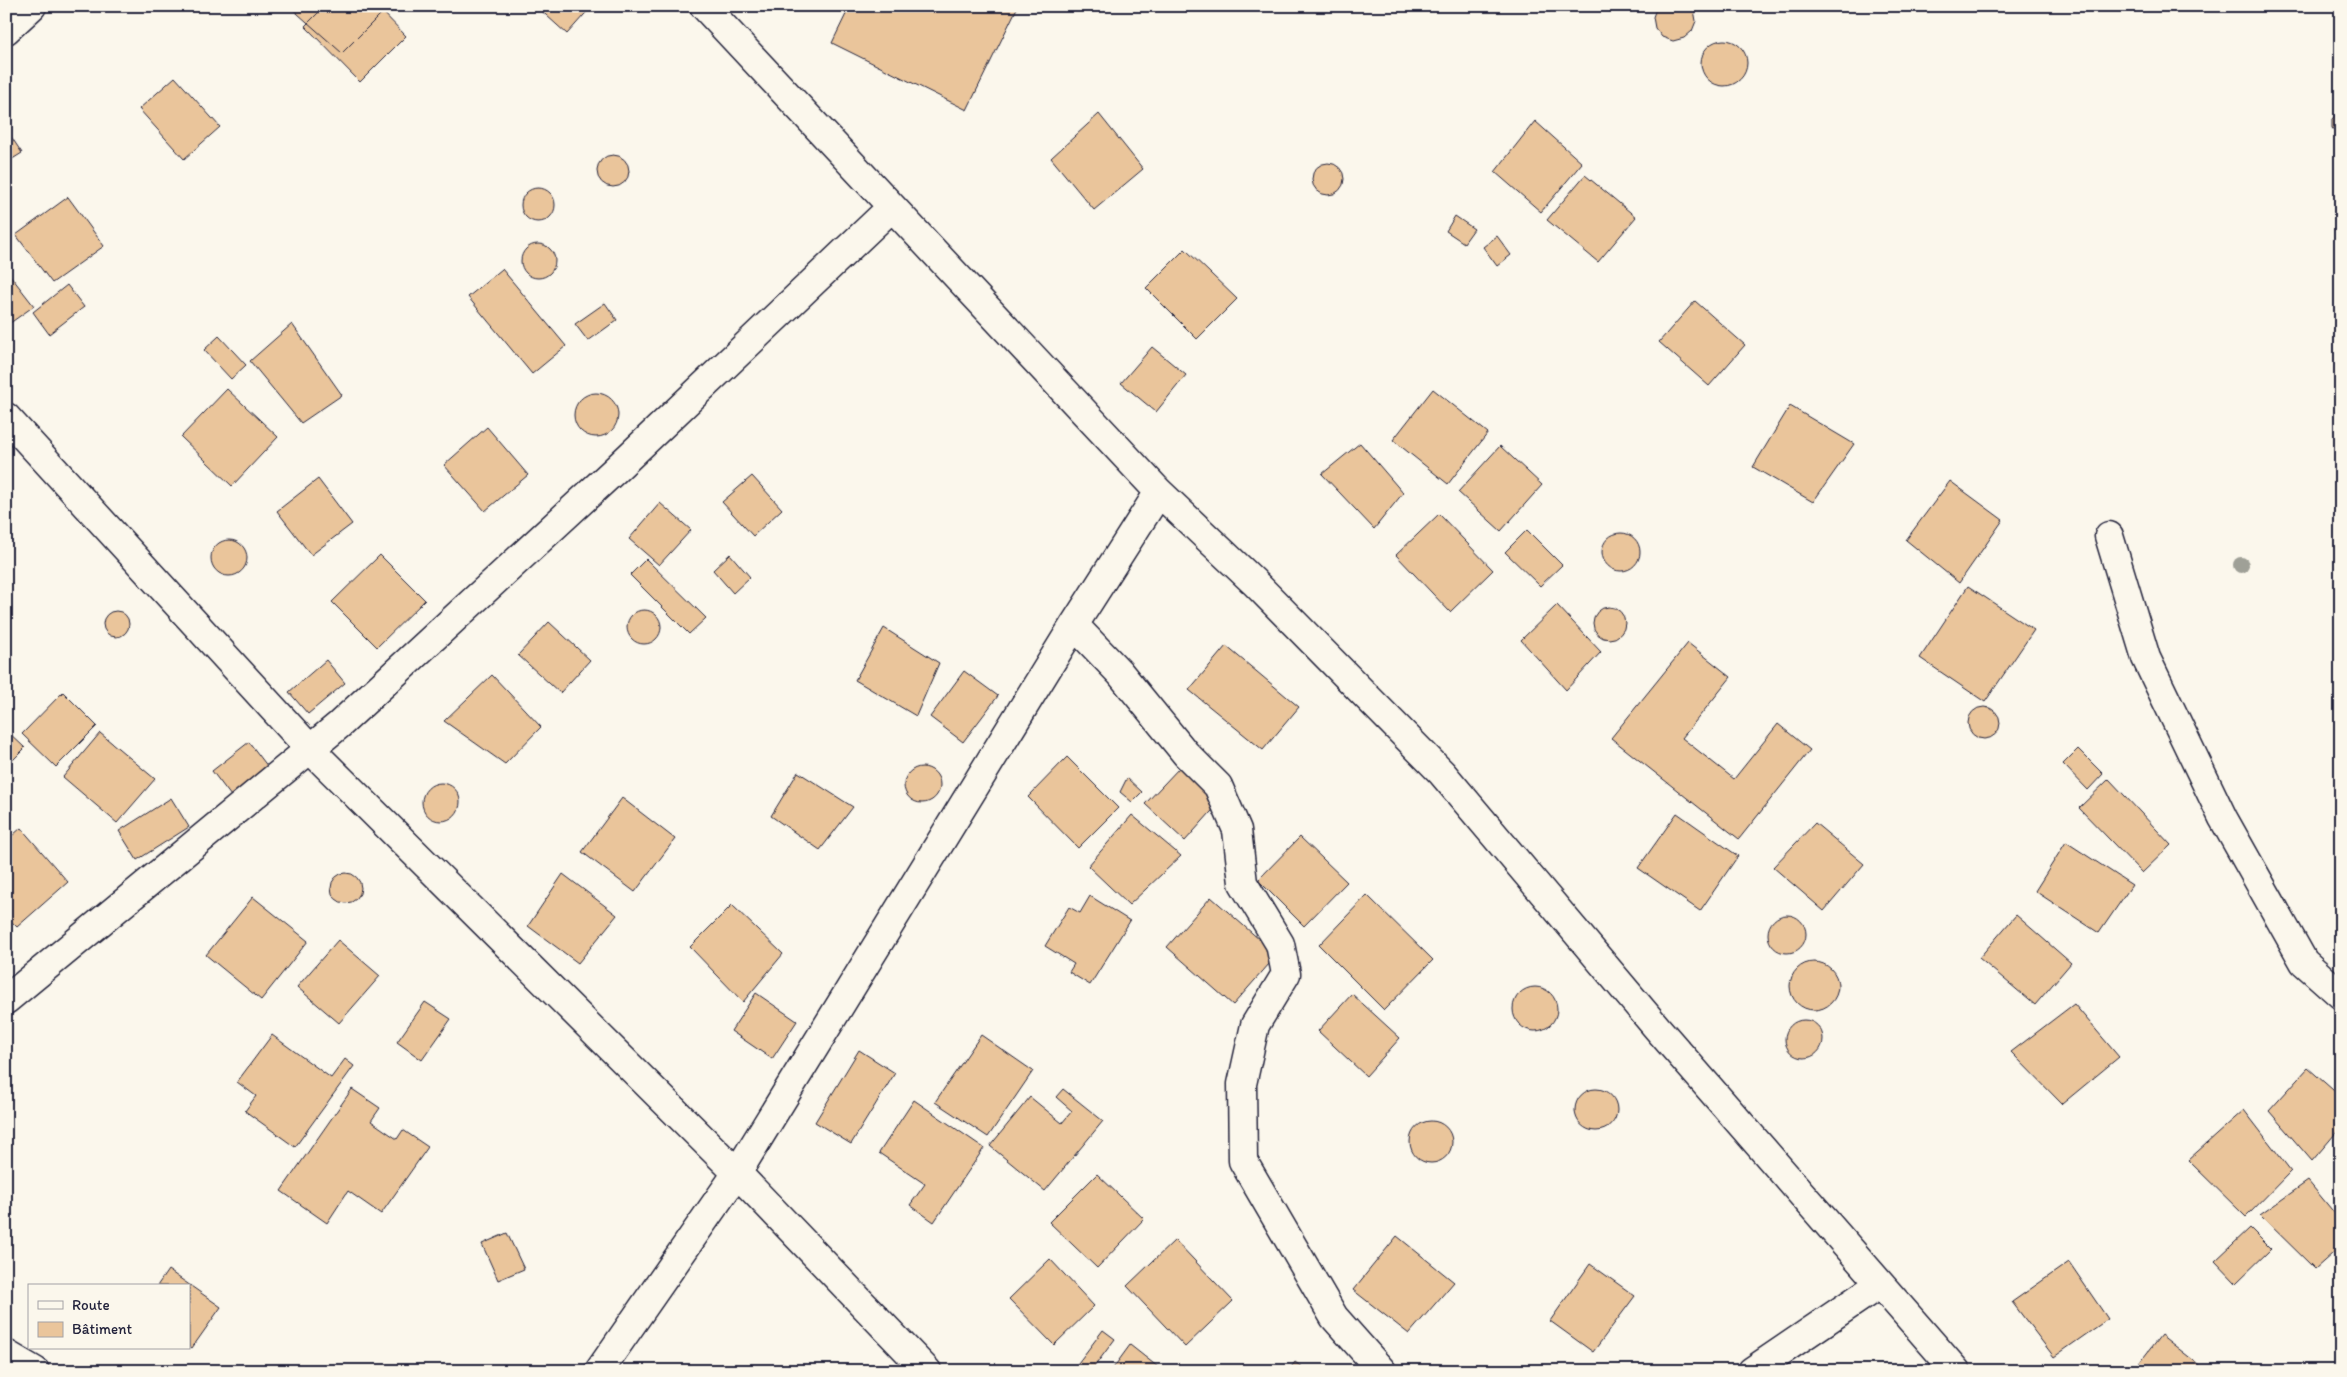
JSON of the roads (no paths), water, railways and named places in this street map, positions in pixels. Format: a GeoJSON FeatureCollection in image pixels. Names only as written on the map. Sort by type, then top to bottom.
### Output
{"type":"FeatureCollection","features":[{"type":"Feature","properties":{"kind":"street"},"geometry":{"type":"LineString","coordinates":[[6,30],[32,6]]}},
{"type":"Feature","properties":{"kind":"street"},"geometry":{"type":"LineString","coordinates":[[704,6],[1159,492],[1254,582],[1442,773],[1658,1029],[1956,1371]]}},
{"type":"Feature","properties":{"kind":"street"},"geometry":{"type":"LineString","coordinates":[[6,1000],[311,750],[614,471],[892,207]]}},
{"type":"Feature","properties":{"kind":"street"},"geometry":{"type":"LineString","coordinates":[[6,417],[311,750],[737,1173],[927,1371]]}},
{"type":"Feature","properties":{"kind":"street"},"geometry":{"type":"LineString","coordinates":[[599,1371],[737,1173],[1074,625],[1159,492]]}},
{"type":"Feature","properties":{"kind":"street"},"geometry":{"type":"LineString","coordinates":[[2108,536],[2146,658],[2223,818],[2304,962],[2341,995]]}},
{"type":"Feature","properties":{"kind":"street"},"geometry":{"type":"LineString","coordinates":[[1074,625],[1120,673],[1186,754],[1218,786],[1237,830],[1243,882],[1280,944],[1286,974],[1255,1025],[1242,1084],[1243,1162],[1334,1317],[1382,1371]]}},
{"type":"Feature","properties":{"kind":"street"},"geometry":{"type":"LineString","coordinates":[[1752,1371],[1880,1284]]}},
{"type":"Feature","properties":{"kind":"street"},"geometry":{"type":"LineString","coordinates":[[6,1354],[35,1371]]}}]}
